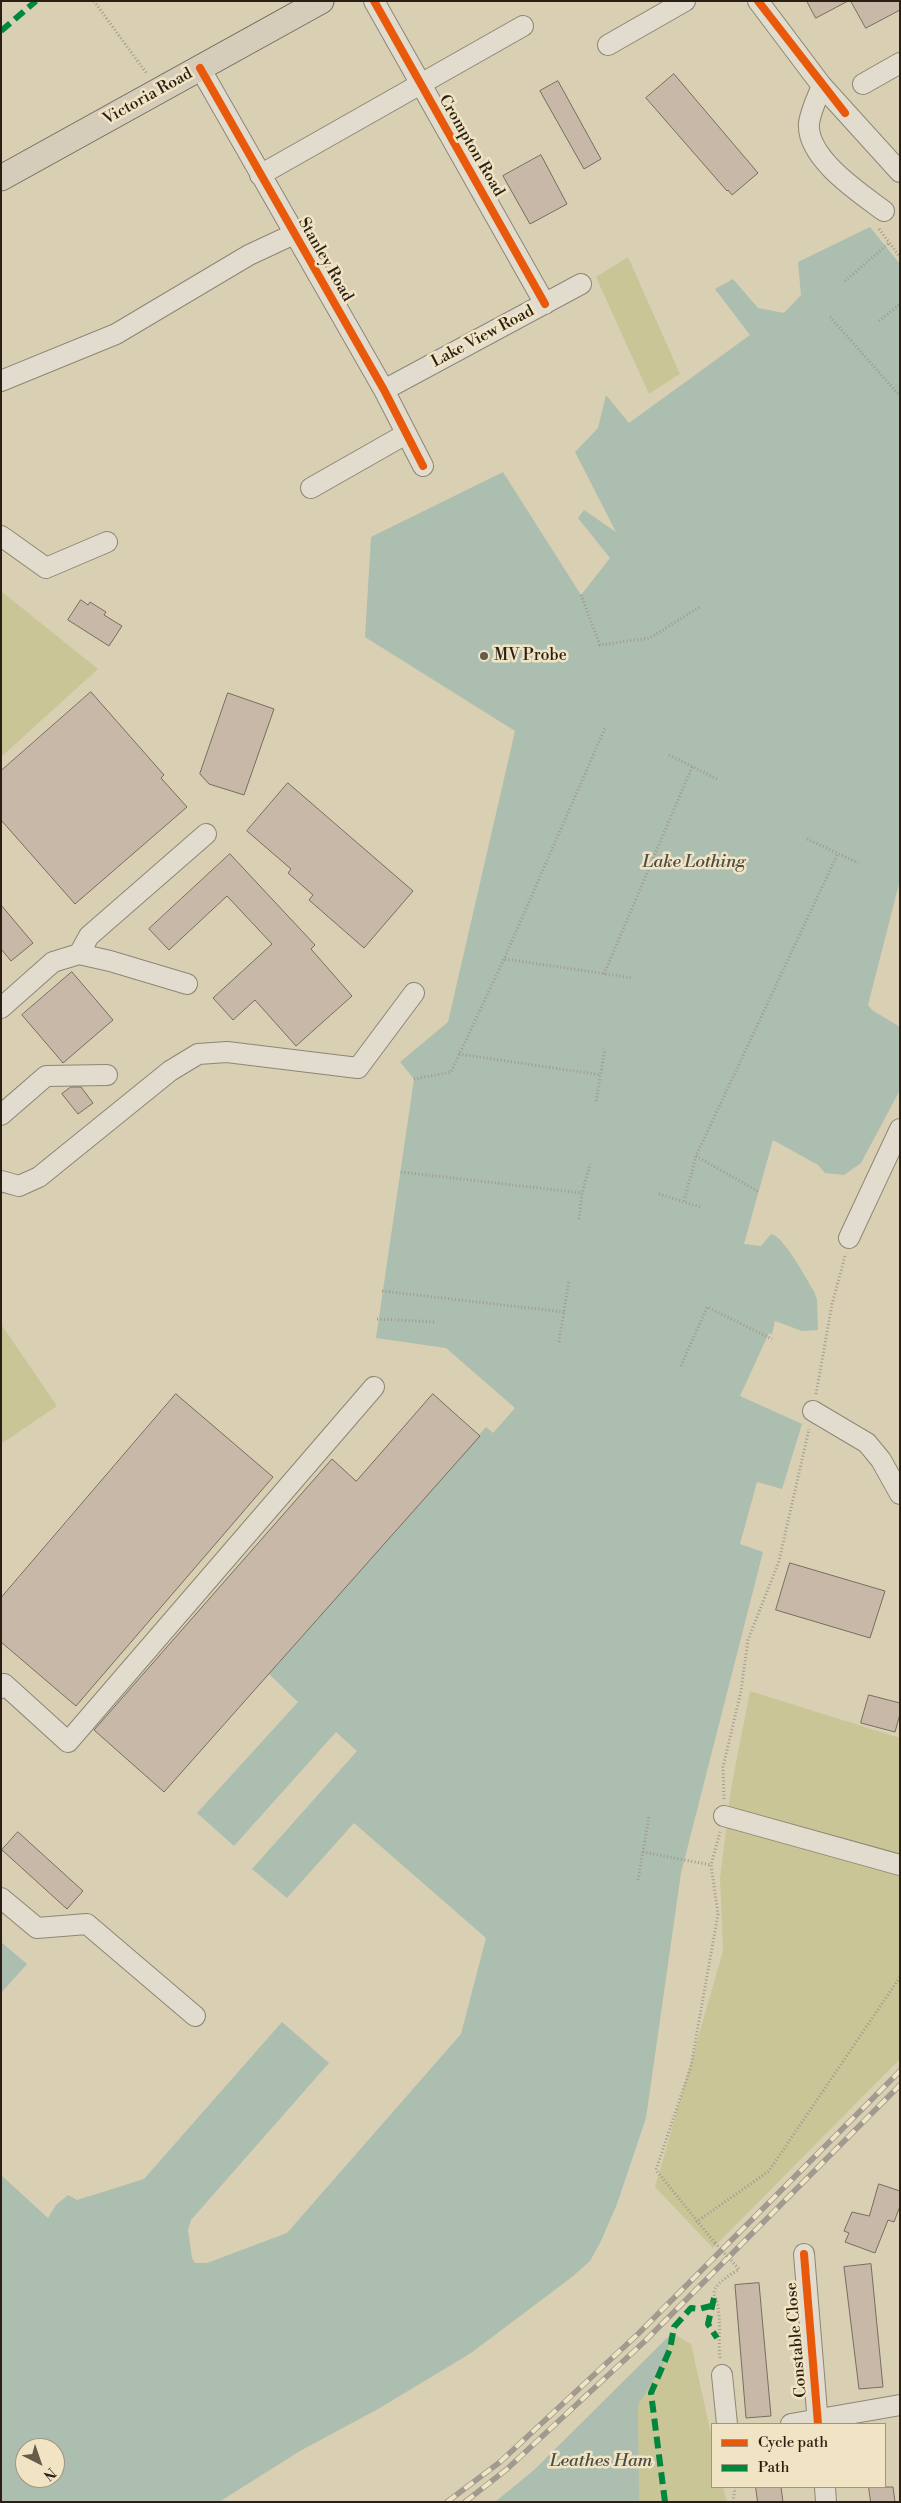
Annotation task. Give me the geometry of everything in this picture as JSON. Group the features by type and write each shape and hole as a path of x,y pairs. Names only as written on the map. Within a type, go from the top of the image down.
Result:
{"main road":[{"name":"Victoria Road","path":"1,178 321,1"}],"street":[{"name":"Crompton Road","path":"374,1 545,304"},
{"path":"608,45 685,1"},
{"path":"758,1 822,86 900,172"},
{"path":"260,175 523,26"},
{"path":"863,84 900,63"},
{"name":"Stanley Road","path":"200,68 384,390 423,466"},
{"path":"822,86 813,106 809,124 814,144 828,165 883,217"},
{"path":"1,381 116,334 249,255 294,234"},
{"name":"Lake View Road","path":"384,390 581,284"},
{"path":"312,488 406,434"},
{"path":"1,536 46,568 107,542"},
{"path":"80,954 89,936 206,834"},
{"path":"1,1008 53,962 80,954 187,984"},
{"path":"1,1181 19,1186 39,1177 170,1071 198,1054 228,1052 358,1068 414,993"},
{"path":"1,1115 46,1076 107,1075"},
{"path":"849,1238 900,1129"},
{"path":"2,1684 68,1742 374,1388"},
{"path":"813,1411 867,1443 882,1460 900,1494"},
{"path":"724,1816 900,1865"},
{"path":"1,1898 37,1928 87,1924 195,2016"},
{"name":"Constable Close","path":"804,2254 818,2422"},
{"path":"722,2375 728,2423"},
{"name":"Constable Close","path":"804,2423 818,2422 900,2405"},
{"path":"825,2488 826,2502"}],"path":[{"path":"94,1 146,73 157,92"},
{"path":"883,217 877,226 900,256"},
{"path":"845,281 889,243"},
{"path":"879,321 900,304"},
{"path":"830,317 900,396"},
{"path":"581,596 600,645 650,638 701,606"},
{"path":"414,1079 451,1072 504,959 605,728"},
{"path":"669,755 717,779"},
{"path":"604,974 692,766"},
{"path":"807,839 858,863"},
{"path":"684,1201 696,1156 838,854"},
{"path":"504,959 633,978"},
{"path":"596,1101 605,1049"},
{"path":"459,1054 601,1075"},
{"path":"696,1156 759,1192"},
{"path":"579,1219 582,1193 590,1164"},
{"path":"401,1172 582,1193"},
{"path":"659,1194 700,1207"},
{"path":"722,2375 717,2338 718,2306 714,2298 714,2291 718,2285 739,2269 696,2222 656,2170 691,2066 711,1959 718,1914 711,1865 724,1816 724,1767 741,1691 748,1640 779,1561 813,1411 832,1304 849,1238"},
{"path":"560,1342 569,1280"},
{"path":"382,1291 564,1312"},
{"path":"681,1366 707,1307 772,1339"},
{"path":"378,1319 436,1322"},
{"path":"638,1880 649,1816"},
{"path":"643,1852 711,1865"},
{"path":"696,2222 769,2171 900,1978"},
{"path":"733,2502 735,2488"}],"shaded area":[{"path":"628,257 680,374 649,394 596,277"},
{"path":"1,591 98,669 1,757"},
{"path":"1,1324 57,1406 1,1444"},
{"path":"750,1691 900,1738 900,2059 713,2248 655,2187 723,1951 720,1879 731,1789"},
{"path":"672,2333 691,2344 711,2434 711,2488 723,2488 727,2502 634,2502 638,2405"}],"water":[{"name":"Lake Lothing","path":"870,227 900,264 900,880 868,1005 872,1010 900,1027 900,1090 861,1163 844,1175 825,1173 818,1165 773,1140 744,1244 761,1246 771,1234 782,1242 814,1291 817,1300 818,1330 802,1331 775,1321 772,1334 769,1333 740,1396 802,1424 782,1489 757,1482 740,1544 763,1552 681,1873 646,2118 617,2204 590,2261 572,2277 471,2353 378,2409 300,2451 219,2502 1,2502 1,2175 48,2218 56,2205 68,2195 77,2200 144,2179 282,2022 329,2063 191,2220 188,2230 192,2258 195,2263 207,2263 287,2233 461,2034 486,1938 354,1823 287,1898 252,1869 357,1751 336,1732 234,1846 197,1813 298,1702 269,1674 486,1427 493,1433 515,1408 446,1348 376,1338 414,1079 400,1062 448,1022 515,731 365,637 371,537 503,472 581,595 610,558 578,518 584,510 616,532 575,452 598,428 606,395 629,423 750,335 715,289 733,279 758,308 784,313 801,295 798,262"},
{"path":"1,1942 27,1964 1,1993"},
{"name":"Leathes Ham","path":"672,2333 663,2365 638,2405 639,2502 495,2502 534,2470"}],"building":[{"path":"807,1 848,1 816,18"},
{"path":"851,1 900,1 900,10 866,28"},
{"path":"674,74 758,173 732,195 646,98"},
{"path":"558,81 601,159 584,169 540,91"},
{"path":"541,155 567,204 530,224 503,176"},
{"path":"81,600 88,605 90,602 106,612 104,615 122,626 109,646 68,620"},
{"path":"91,692 164,775 161,778 187,807 75,904 1,820 1,771"},
{"path":"228,693 274,709 244,795 209,784 200,774"},
{"path":"288,783 413,891 364,948 309,900 313,895 288,873 291,869 247,831"},
{"path":"230,854 315,945 311,949 352,996 296,1046 255,1000 233,1020 213,998 272,944 227,896 169,950 149,929"},
{"path":"1,905 33,943 11,961 1,949"},
{"path":"72,972 113,1020 63,1063 22,1015"},
{"path":"71,1087 81,1087 93,1103 78,1114 62,1094"},
{"path":"176,1394 273,1477 76,1706 1,1642 1,1598"},
{"path":"433,1394 480,1436 164,1792 94,1730 332,1459 356,1481"},
{"path":"790,1563 885,1591 870,1638 776,1610"},
{"path":"869,1695 900,1703 900,1714 895,1732 861,1723"},
{"path":"18,1832 83,1891 67,1909 2,1850"},
{"path":"879,2184 900,2191 900,2206 894,2222 888,2220 875,2253 845,2242 849,2233 844,2231 852,2212 869,2216"},
{"path":"871,2264 883,2387 859,2389 844,2267"},
{"path":"759,2283 771,2416 746,2418 735,2285"},
{"path":"893,2487 895,2502 871,2502 869,2488"},
{"path":"756,2488 781,2488 783,2502 758,2502"}],"railway":[{"path":"447,2502 500,2462 638,2334 900,2071"},
{"path":"465,2502 507,2469 645,2341 900,2085"}],"marked path":[{"path":"1,31 36,1"},
{"path":"714,2298 708,2324 717,2338"},
{"path":"665,2502 651,2393 670,2349 674,2327 691,2308 699,2309 711,2306"}],"cycle path":[{"path":"374,1 545,304"},
{"path":"758,1 845,113"},
{"path":"200,68 384,390 423,466"},
{"path":"804,2254 818,2423"}],"place":[{"name":"MV Probe","path":"484,656"}]}
